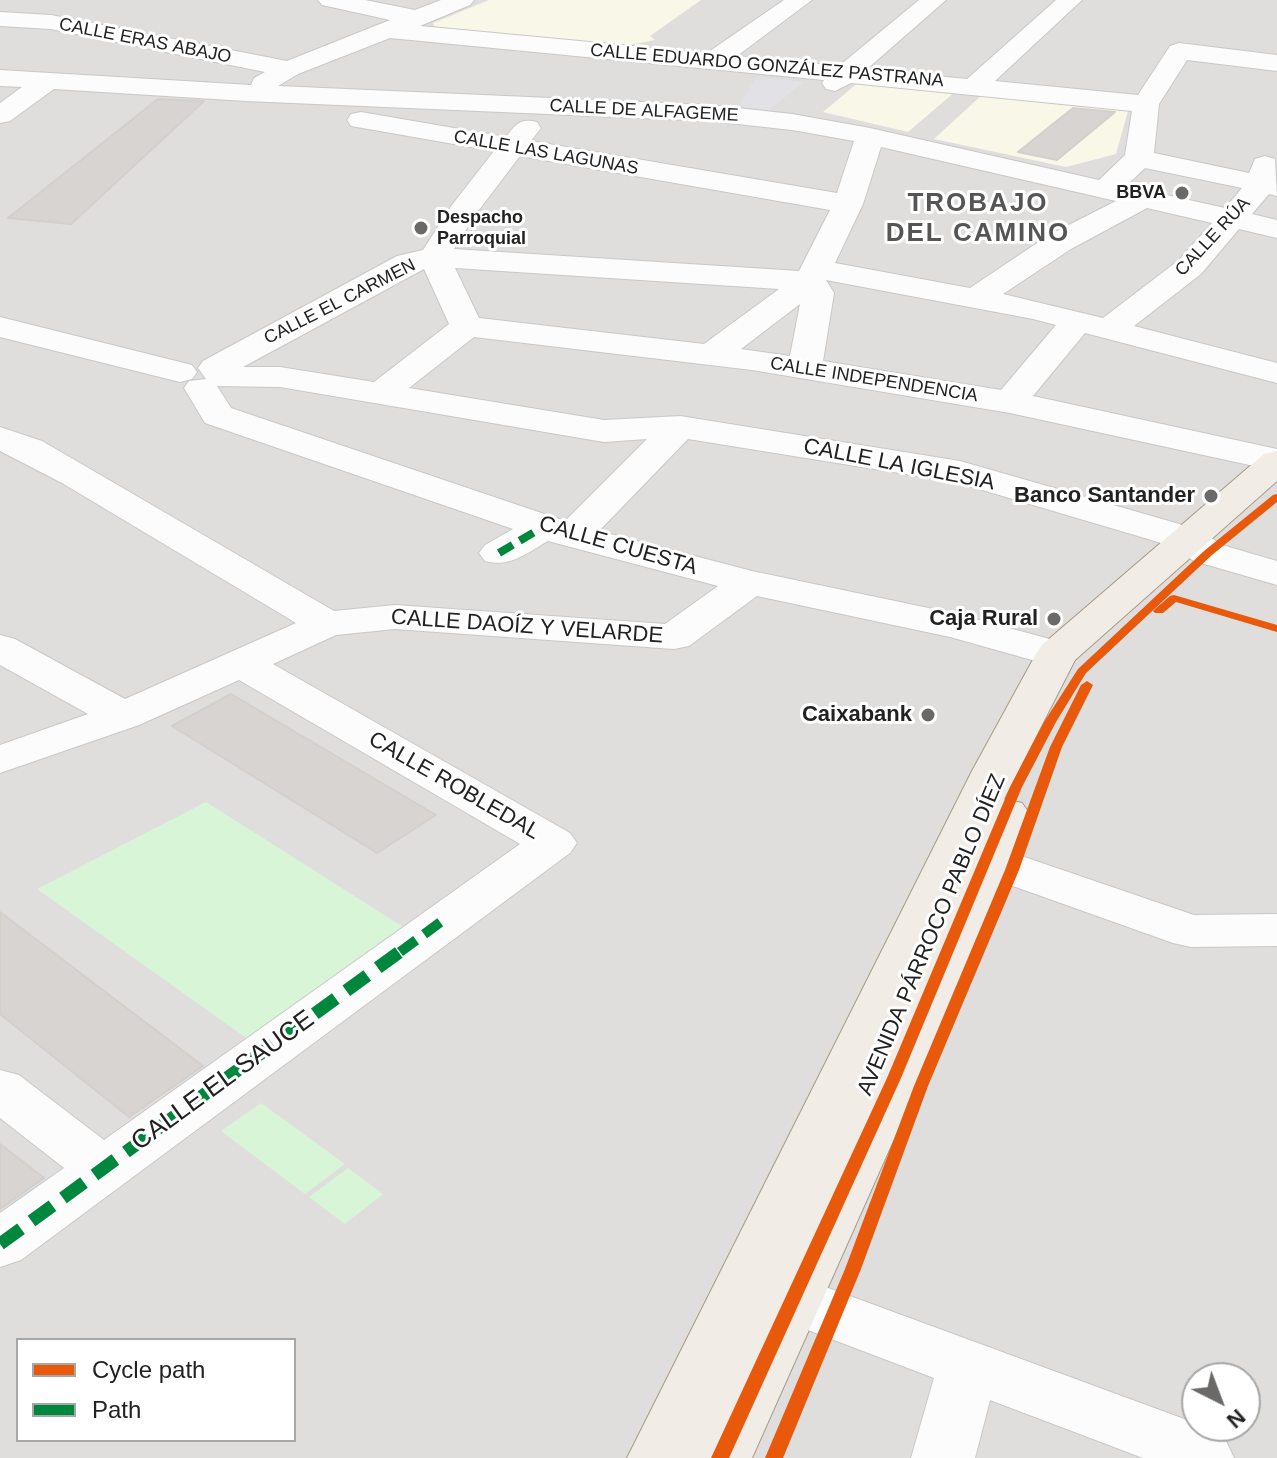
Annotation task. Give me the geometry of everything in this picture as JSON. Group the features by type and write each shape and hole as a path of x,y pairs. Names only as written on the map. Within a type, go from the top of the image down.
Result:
{"main road":[{"name":"AVENIDA PÁRROCO PABLO DÍEZ","path":"971,855 1016,787 1082,671 1277,461"},
{"name":"AVENIDA PÁRROCO PABLO DÍEZ","path":"659,1458 768,1291 894,1078 971,855 1057,654 1198,546 1277,497"},
{"path":"1032,759 1038,721 1064,670 1057,654"},
{"name":"AVENIDA PÁRROCO PABLO DÍEZ","path":"720,1458 768,1291"}],"street":[{"path":"330,0 417,18"},
{"path":"246,93 289,69 462,0"},
{"path":"712,62 800,0"},
{"path":"792,122 934,0"},
{"path":"975,85 1070,0"},
{"path":"51,22 76,7"},
{"name":"CALLE ERAS ABAJO","path":"0,19 51,22 289,69"},
{"name":"CALLE EDUARDO GONZÁLEZ PASTRANA","path":"388,30 1146,104"},
{"path":"1106,189 1139,158 1146,104 1179,51 1277,63"},
{"path":"710,113 748,64"},
{"name":"CALLE DE ALFAGEME","path":"0,78 246,93 710,113 792,122 870,136 1277,229"},
{"path":"0,115 48,81"},
{"name":"CALLE LAS LAGUNAS","path":"246,93 318,113 848,204"},
{"name":"CALLE EL CARMEN","path":"204,376 408,263 434,257 463,211 545,106"},
{"path":"711,355 814,275 848,204 870,136"},
{"path":"1139,158 1270,176"},
{"name":"CALLE RÚA","path":"1010,402 1093,324 1190,267 1270,176"},
{"path":"975,299 1060,242 1144,198"},
{"path":"383,392 467,326 434,257 814,275 975,299 1093,324 1277,373"},
{"path":"805,369 818,293 814,275"},
{"name":"CALLE INDEPENDENCIA","path":"467,326 711,355 1010,402 1277,461"},
{"name":"CALLE LA IGLESIA","path":"0,327 204,376 280,377 604,431 960,472 1277,573"},
{"name":"CALLE CUESTA","path":"204,376 218,415 558,532 750,582 957,626 1057,654"},
{"path":"0,438 29,449 75,475 327,624"},
{"path":"499,553 558,532 669,438"},
{"name":"CALLE DAOÍZ Y VELARDE","path":"0,760 124,716 327,624 395,617 674,637 750,582"},
{"path":"0,648 124,716"},
{"name":"CALLE ROBLEDAL","path":"242,664 553,843 446,918"},
{"path":"971,855 1191,931 1277,930"},
{"name":"CALLE EL SAUCE","path":"0,1244 446,918"},
{"path":"0,1089 103,1169"},
{"path":"768,1291 1173,1442 1202,1458"},
{"path":"943,1458 968,1365"}],"shaded area":[{"path":"0,0 1277,0 1277,1458 0,1458"},
{"path":"489,0 701,0 650,36 655,40 625,46 435,27 433,23"},
{"path":"757,76 804,82 769,110 739,106"},
{"path":"859,82 956,91 908,132 823,112"},
{"path":"984,93 1116,106 1128,111 1116,154 1066,167 934,139"}],"green space":[{"path":"206,802 405,928 249,1040 37,889"},
{"path":"261,1103 345,1164 305,1194 221,1131"},
{"path":"348,1168 383,1194 345,1224 309,1197"}],"building":[{"path":"158,99 204,101 71,224 8,218"},
{"path":"1073,108 1115,112 1057,160 1018,152"},
{"path":"231,694 436,815 377,853 172,726"},
{"path":"0,912 203,1066 129,1117 0,1014"},
{"path":"0,1144 44,1178 0,1209"}],"marked path":[{"path":"499,553 543,527"},
{"path":"0,1244 446,918"}],"cycle path":[{"path":"720,1458 894,1078 1016,787 1050,722 1082,671 1208,553 1277,497"},
{"path":"1159,611 1174,598 1277,629"},
{"path":"774,1458 853,1269 921,1086 1012,870 1056,747 1087,685"}],"place":[{"name":"BBVA","path":"1182,193"},
{"name":"Despacho Parroquial","path":"421,228"},
{"name":"Banco Santander","path":"1211,496"},
{"name":"Caja Rural","path":"1054,619"},
{"name":"Caixabank","path":"928,715"}],"district":[{"name":"TROBAJO DEL CAMINO","path":"978,219"}]}
